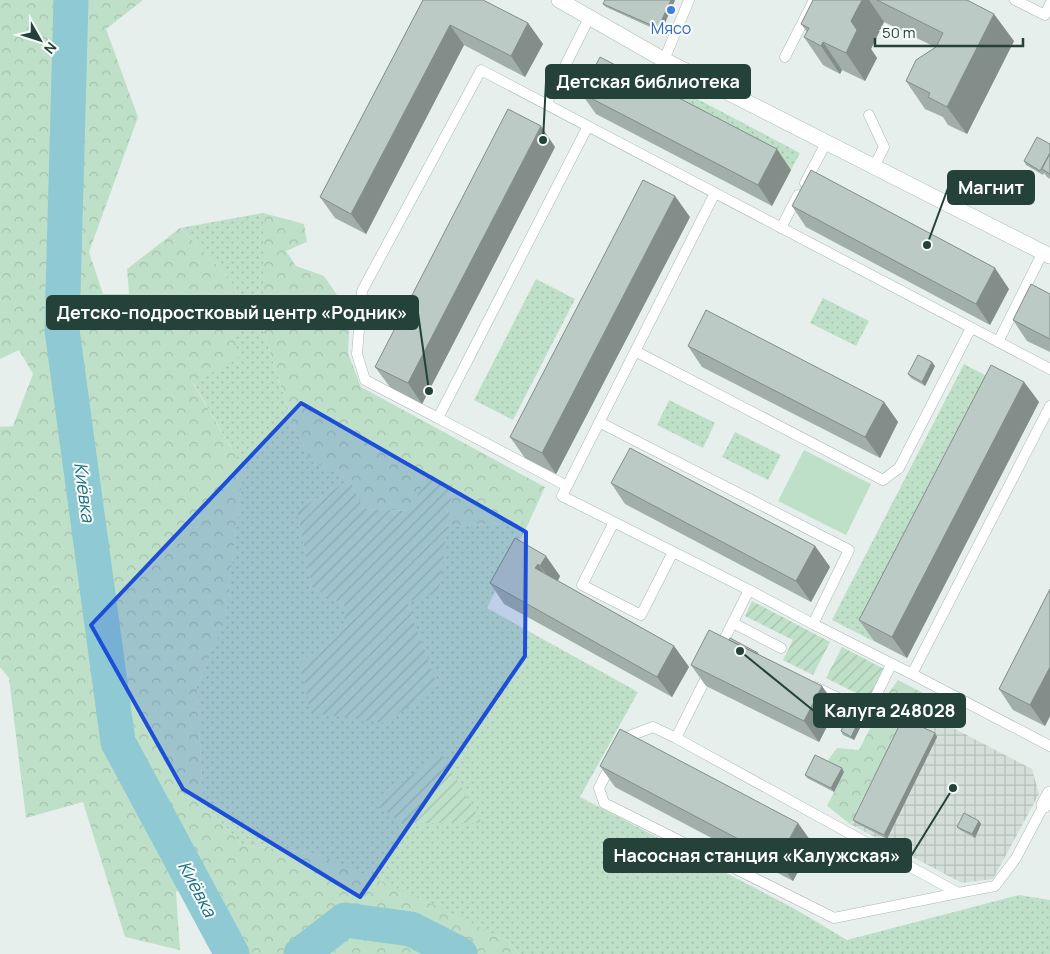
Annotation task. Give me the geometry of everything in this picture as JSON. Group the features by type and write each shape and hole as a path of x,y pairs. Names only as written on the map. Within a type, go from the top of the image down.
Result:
{"street":[{"path":"559,0 583,9 664,60 827,141 1046,254"}],"lane":[{"path":"664,60 689,0"},
{"path":"785,57 814,0"},
{"path":"1015,0 1045,14 1050,4"},
{"path":"546,104 583,9"},
{"path":"567,486 365,380 357,354 362,291 482,70 1050,369"},
{"path":"869,115 884,147 874,166"},
{"path":"438,418 588,126"},
{"path":"781,228 827,141"},
{"path":"715,193 562,496 749,590 1050,746"},
{"path":"998,342 1046,254"},
{"path":"635,351 884,480 899,468 971,328"},
{"path":"912,674 1050,406"},
{"path":"599,422 849,550 812,624"},
{"path":"614,522 582,585 641,615 673,552"},
{"path":"676,738 749,590"},
{"path":"733,623 781,648"},
{"path":"815,687 868,712 891,665"},
{"path":"958,893 653,727 624,738 599,788 604,803 834,918 995,886 1016,858 1047,799"}],"highlighted area":[{"path":"301,403 526,532 525,656 360,897 183,789 91,625"}],"shaded area":[{"path":"888,694 1032,769 1039,794 993,879 962,883 850,824 875,776 852,764"}],"green space":[{"path":"0,0 143,0 106,29 138,117 89,252 103,294 129,294 127,269 180,228 232,281 238,359 193,383 243,469 226,617 197,687 203,803 242,845 317,854 450,912 508,941 519,954 242,954 195,884 176,892 180,950 125,937 83,802 26,818 9,678 0,667 0,427 13,426 33,374 19,350 0,359"},
{"path":"646,72 800,153 791,170 636,90"},
{"path":"263,213 263,330 293,424 311,461 350,480 297,510 312,587 345,606 344,632 301,662 438,687 407,602 439,591 447,526 529,522 487,608 638,692 580,797 795,909 847,940 1019,895 1050,900 1050,954 519,954 508,941 317,854 242,845 203,803 197,687 226,616 243,469 193,382 232,281 180,228"},
{"path":"263,213 304,224 307,242 286,251 296,266 324,276 350,314 348,353 361,387 545,487 529,522 447,526 453,483 410,511 363,509 350,480 311,461 293,424 263,330"},
{"path":"536,279 575,299 513,420 474,400"},
{"path":"823,298 869,321 856,346 810,323"},
{"path":"964,364 1006,386 873,641 832,620"},
{"path":"669,400 715,423 703,448 657,425"},
{"path":"735,432 781,455 768,480 722,457"},
{"path":"804,450 871,484 846,535 778,501"},
{"path":"425,479 453,483 439,592 407,602 438,687 384,723 310,712 301,662 343,632 345,606 312,587 297,510 350,480 363,509 410,511"},
{"path":"752,601 830,642 813,675 783,660 793,640 745,616"},
{"path":"842,647 884,669 868,699 826,678"},
{"path":"898,680 944,704 936,719 903,718 850,824 827,806 844,772 826,763 837,748 859,750 888,694"},
{"path":"442,754 482,823 402,823 373,803"}],"building":[{"path":"423,0 483,0 528,23 511,56 450,25 351,214 320,197"},
{"path":"605,0 671,0 658,28 603,4"},
{"path":"813,0 862,0 851,21 857,30 846,53 823,42 821,46 804,37 809,28 801,24"},
{"path":"877,0 967,0 994,14 947,107 928,97 930,93 906,81 916,60 936,47 943,33"},
{"path":"600,57 777,149 758,185 581,93"},
{"path":"508,109 541,126 408,383 375,367"},
{"path":"1037,137 1050,144 1050,153 1040,171 1024,161"},
{"path":"1050,153 1050,174 1042,169"},
{"path":"811,170 995,268 976,304 792,206"},
{"path":"643,180 675,196 542,453 510,437"},
{"path":"1031,284 1050,294 1050,339 1013,320"},
{"path":"706,310 884,402 865,437 688,346"},
{"path":"918,355 932,362 922,382 908,374"},
{"path":"991,365 1024,382 892,637 859,620"},
{"path":"630,448 815,546 796,581 611,483"},
{"path":"515,538 546,556 540,566 538,564 535,568 674,646 657,677 490,583"},
{"path":"1050,589 1050,667 1030,705 999,689"},
{"path":"709,630 822,686 804,721 691,665"},
{"path":"730,638 758,653 729,640"},
{"path":"850,711 861,716 851,737 841,731"},
{"path":"903,718 935,733 884,835 853,820"},
{"path":"620,729 798,823 778,860 600,766"},
{"path":"815,755 842,768 831,788 805,775"},
{"path":"964,813 979,821 972,834 957,827"}],"waterway":[{"name":"Киёвка","path":"71,0 62,330 118,742 232,954"},
{"name":"Киёвка","path":"301,954 345,920 411,929 460,954"}],"place":[{"name":"Мясо","path":"671,10"},
{"name":"Детская библиотека","path":"543,140"},
{"name":"Магнит","path":"927,245"},
{"name":"Детско-подростковый центр «Родник»","path":"429,391"},
{"name":"Калуга 248028","path":"740,651"},
{"name":"Насосная станция «Калужская»","path":"953,788"}]}
